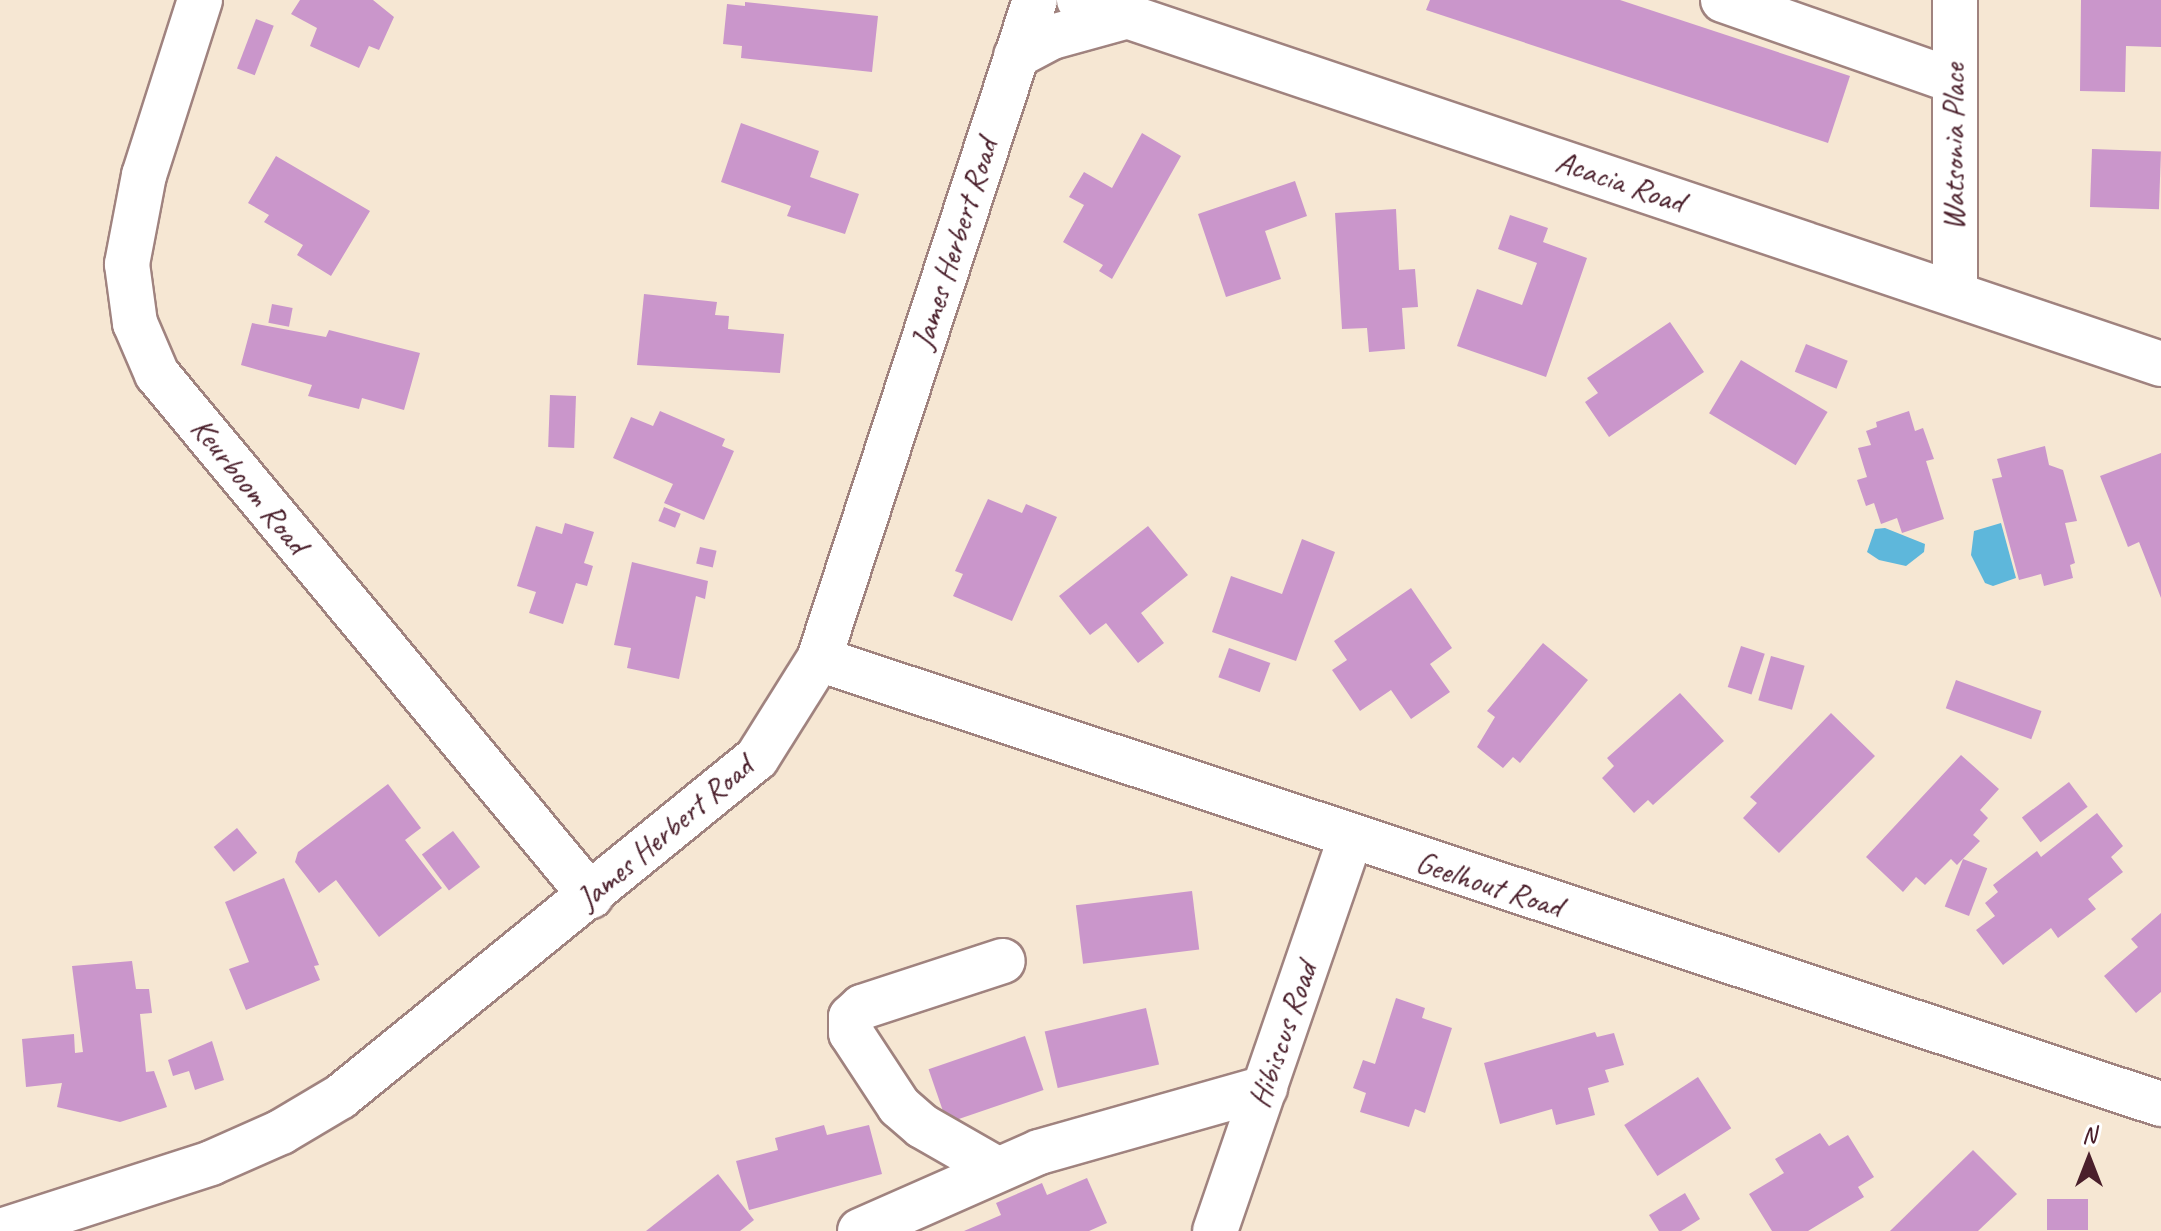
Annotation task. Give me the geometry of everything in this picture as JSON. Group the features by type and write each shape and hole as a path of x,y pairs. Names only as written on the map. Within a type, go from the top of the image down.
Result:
{"street":[{"name":"Keurboom Road","path":"200,0 144,175 127,264 135,323 157,374 591,896"},
{"name":"James Herbert Road","path":"1,1231 211,1163 281,1132 395,1057 757,758 819,659 1035,0"},
{"name":"Acacia Road","path":"1079,0 2161,364"},
{"path":"1723,0 1954,81"},
{"name":"Watsonia Place","path":"1955,0 1955,294"},
{"path":"1016,56 1052,37 1128,16"},
{"name":"Geelhout Road","path":"819,659 1350,839 2161,1104"},
{"name":"Hibiscus Road","path":"1210,1223 1265,1088 1350,839"},
{"path":"997,1169 922,1126 899,1106 851,1033 851,1017 862,1007 1003,961"},
{"path":"860,1231 997,1169 1265,1088"}],"water":[{"path":"2001,523 2016,578 1993,586 1985,583 1971,555 1974,531"},
{"path":"1885,528 1925,544 1924,552 1906,566 1879,560 1867,552 1875,529"}],"building":[{"path":"300,0 373,0 394,17 379,50 369,46 359,68 310,46 317,28 291,14"},
{"path":"1430,0 1620,0 1850,76 1828,143 1426,10"},
{"path":"2081,0 2161,0 2161,47 2126,46 2125,92 2080,91"},
{"path":"745,2 878,16 872,72 741,58 742,46 723,44 727,4 745,6"},
{"path":"256,19 274,26 255,75 237,68"},
{"path":"741,123 819,151 810,177 859,194 845,234 787,216 791,206 721,182"},
{"path":"1142,133 1181,156 1112,279 1099,271 1103,265 1063,242 1084,205 1069,197 1084,172 1112,188"},
{"path":"2092,149 2161,151 2159,209 2090,207"},
{"path":"276,156 370,211 331,276 297,255 303,245 264,222 269,215 248,203"},
{"path":"1295,181 1307,216 1265,231 1281,279 1226,297 1198,214"},
{"path":"1396,209 1399,270 1415,269 1418,307 1402,308 1405,349 1369,352 1367,328 1342,329 1335,213"},
{"path":"1510,215 1548,228 1543,242 1587,258 1546,377 1457,346 1477,289 1522,305 1537,263 1498,249"},
{"path":"644,294 717,302 715,315 729,316 728,329 784,334 780,373 637,365"},
{"path":"272,304 293,308 289,327 268,323"},
{"path":"1670,322 1704,372 1609,437 1585,402 1598,393 1587,378"},
{"path":"252,323 326,337 329,330 420,353 404,410 362,398 359,409 308,396 312,385 241,365"},
{"path":"1806,344 1848,361 1836,389 1795,372"},
{"path":"1741,360 1828,412 1796,465 1709,413"},
{"path":"550,395 576,396 574,448 548,447"},
{"path":"660,411 725,439 722,446 734,451 704,520 664,503 673,484 613,458 631,417 653,426"},
{"path":"1909,411 1915,431 1923,428 1934,459 1926,461 1944,519 1902,533 1897,518 1881,524 1874,503 1866,506 1857,480 1867,477 1858,448 1871,445 1866,431 1877,427 1876,422"},
{"path":"2045,446 2049,465 2063,470 2077,521 2065,523 2075,563 2070,565 2073,578 2044,586 2041,574 2019,580 1992,479 2002,477 1997,459"},
{"path":"2161,453 2161,598 2139,542 2128,547 2100,476"},
{"path":"988,499 1022,513 1026,504 1057,517 1012,621 953,596 963,574 955,571"},
{"path":"664,507 681,514 675,528 658,521"},
{"path":"565,523 594,532 584,563 593,566 587,586 576,583 563,624 529,613 536,592 517,586 536,526 562,534"},
{"path":"1148,526 1188,575 1141,613 1164,643 1138,663 1106,623 1090,635 1059,596"},
{"path":"1302,539 1335,552 1296,661 1212,632 1231,576 1282,594"},
{"path":"700,547 717,551 713,567 696,564"},
{"path":"632,562 708,581 705,599 696,596 679,679 627,668 631,648 614,645"},
{"path":"1411,588 1452,648 1430,664 1450,692 1411,719 1391,690 1360,711 1332,670 1347,660 1334,641"},
{"path":"1543,643 1588,680 1520,763 1513,757 1503,768 1477,747 1495,717 1487,711"},
{"path":"1741,646 1765,654 1751,695 1728,687"},
{"path":"1229,648 1270,663 1260,692 1218,677"},
{"path":"1771,656 1805,666 1792,710 1758,700"},
{"path":"1956,680 2042,711 2031,739 1946,708"},
{"path":"1680,693 1724,741 1653,805 1648,800 1634,813 1602,778 1614,766 1607,758"},
{"path":"1831,713 1875,756 1779,853 1743,818 1757,803 1750,797"},
{"path":"1961,755 1999,789 1980,810 1988,818 1973,835 1980,841 1957,865 1951,859 1925,885 1916,877 1903,892 1866,857"},
{"path":"2069,782 2088,807 2041,842 2022,818"},
{"path":"388,784 421,828 405,840 442,888 379,937 336,880 319,893 295,862 298,852"},
{"path":"2097,813 2123,846 2111,857 2123,872 2088,899 2096,909 2058,938 2051,928 2003,965 1976,930 1995,916 1985,903 1998,892 1993,885 2037,851 2041,857"},
{"path":"237,828 257,853 234,872 214,847"},
{"path":"453,831 480,867 449,890 422,854"},
{"path":"1963,859 1987,868 1969,916 1945,907"},
{"path":"284,878 319,965 314,966 320,980 246,1010 229,969 249,962 225,902"},
{"path":"1192,891 1199,950 1083,964 1076,905"},
{"path":"2161,913 2161,992 2136,1013 2104,976 2138,947 2131,939"},
{"path":"132,961 136,989 149,989 152,1013 140,1014 146,1072 154,1071 167,1107 120,1122 57,1107 62,1083 26,1087 22,1039 74,1034 75,1053 83,1052 72,966"},
{"path":"1396,998 1425,1008 1422,1018 1452,1028 1425,1113 1415,1109 1409,1127 1360,1112 1366,1093 1353,1088 1363,1060 1375,1064"},
{"path":"1146,1008 1159,1065 1058,1088 1045,1031"},
{"path":"1595,1032 1597,1037 1614,1033 1624,1065 1605,1070 1609,1082 1588,1088 1595,1115 1556,1125 1552,1109 1500,1124 1484,1063"},
{"path":"1025,1036 1044,1090 947,1123 929,1069"},
{"path":"212,1041 224,1080 195,1090 189,1071 173,1076 168,1060"},
{"path":"1698,1077 1731,1128 1657,1176 1624,1125"},
{"path":"824,1125 827,1135 869,1125 882,1174 749,1210 736,1161 778,1150 775,1138"},
{"path":"1820,1133 1829,1146 1848,1135 1874,1177 1858,1187 1864,1197 1808,1231 1772,1231 1749,1194 1784,1173 1775,1159"},
{"path":"1973,1150 2017,1194 1978,1231 1890,1231"},
{"path":"718,1174 754,1220 740,1231 646,1231"},
{"path":"1087,1178 1107,1223 1089,1231 964,1231 1001,1215 996,1203 1042,1183 1047,1195"},
{"path":"1685,1193 1700,1219 1681,1231 1659,1231 1649,1215"},
{"path":"2047,1199 2088,1199 2088,1230 2047,1230"}]}
